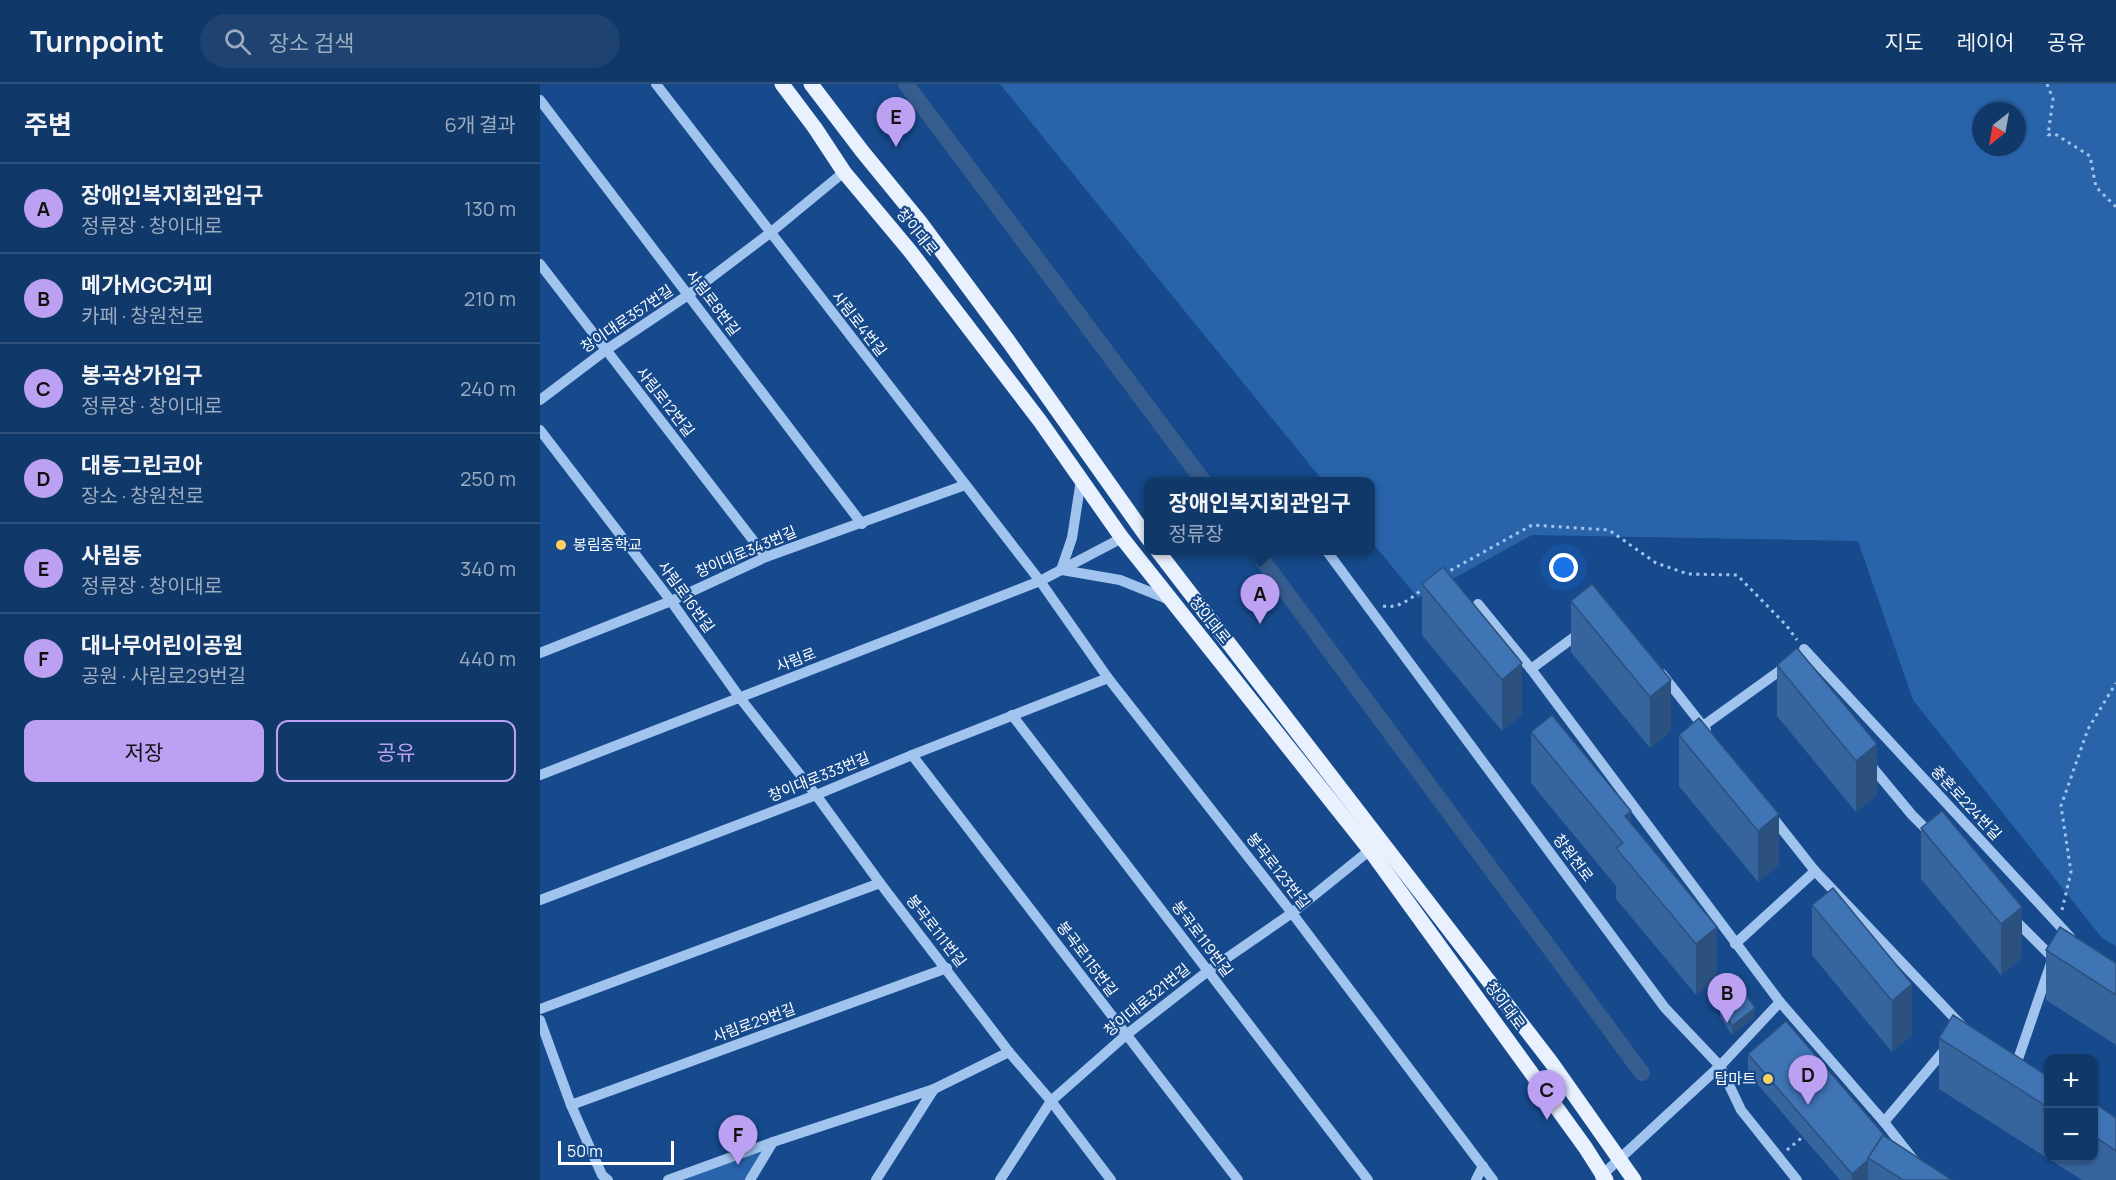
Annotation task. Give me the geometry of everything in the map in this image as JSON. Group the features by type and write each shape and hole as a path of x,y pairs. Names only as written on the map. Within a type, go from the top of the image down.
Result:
{"main road":[{"name":"창이대로","path":"782,84 844,172 910,251 1040,421 1122,538 1370,850 1585,1147 1602,1178"},
{"name":"창이대로","path":"811,84 927,231 1009,342 1144,533"},
{"path":"1122,538 1139,526"},
{"name":"창이대로","path":"1161,555 1551,1062 1634,1180"}],"street":[{"name":"사림로4번길","path":"656,84 1040,581"},
{"name":"사림로8번길","path":"540,100 862,524"},
{"name":"창이대로357번길","path":"540,400 606,350 688,295 770,233 844,172"},
{"name":"사림로12번길","path":"540,264 766,557"},
{"name":"사림로16번길","path":"540,430 671,601 740,698"},
{"path":"1082,480 1072,538 1061,570 1120,580 1172,601"},
{"name":"창이대로343번길","path":"540,653 671,601 766,557 965,485"},
{"name":"사림로","path":"540,776 1040,581 1122,538"},
{"name":"창원천로","path":"1330,555 1665,1008 1720,1066 1741,1110 1797,1180"},
{"name":"봉곡로123번길","path":"1040,581 1108,678 1292,913 1492,1180"},
{"path":"1478,604 1531,669 1780,1002 1884,1122 1910,1156 1919,1162"},
{"path":"1531,669 1594,622"},
{"name":"충혼로224번길","path":"1804,649 2059,925 2082,946"},
{"path":"1654,663 1706,731 1785,667 1796,674"},
{"name":"창이대로333번길","path":"540,900 816,795 1108,678"},
{"name":"봉곡로111번길","path":"740,698 816,795 1009,1052 1051,1101 1111,1180"},
{"name":"봉곡로119번길","path":"1012,716 1368,1180"},
{"path":"1861,753 1912,815 1937,841"},
{"name":"봉곡로115번길","path":"912,755 1238,1180"},
{"path":"1766,808 1815,871 1968,1030 1884,1122"},
{"name":"창이대로321번길","path":"1000,1180 1051,1101 1126,1035 1208,970 1292,913 1370,850"},
{"path":"1735,944 1815,871"},
{"path":"540,1009 880,883"},
{"path":"2003,908 2057,961 2016,1062"},
{"name":"사림로29번길","path":"571,1105 947,969"},
{"path":"1602,1178 1618,1159 1710,1076 1780,1002"},
{"path":"540,1020 571,1105 603,1178"},
{"path":"668,1180 773,1142 934,1089 1009,1052"},
{"path":"876,1180 934,1089"},
{"path":"750,1180 773,1142"},
{"path":"1476,1180 1483,1166"}],"path":[{"path":"2047,84 2053,99 2048,135 2055,134 2090,156 2096,188 2116,207"},
{"path":"1435,579 1532,525 1609,530 1656,563 1688,574 1737,575 1786,625 1804,649"},
{"path":"1366,604 1392,608 1408,601 1426,586"},
{"path":"2059,925 2071,872 2061,806 2088,729 2116,684"},
{"path":"1778,1157 1810,1131"}],"shaded area":[{"path":"1000,84 2116,84 2116,946 2102,938 1913,700 1858,541 1532,535 1418,598 1375,546 1375,477 1320,477"},
{"path":"762,1150 745,1180 684,1180"}],"building":[{"path":"1443,567 1522,663 1502,680 1422,584"},
{"path":"1592,584 1671,680 1650,697 1571,601"},
{"path":"1797,648 1877,744 1856,761 1777,665"},
{"path":"1552,715 1631,811 1625,816 1717,927 1696,944 1616,848 1623,843 1531,732"},
{"path":"1699,718 1779,814 1758,831 1679,735"},
{"path":"1942,811 2022,907 2001,924 1921,828"},
{"path":"1833,888 1912,984 1892,1001 1812,905"},
{"path":"2060,927 2116,963 2116,995 2046,950"},
{"path":"1744,991 1755,1008 1732,1026 1720,1008"},
{"path":"1953,1015 2044,1074 2044,1105 1939,1038"},
{"path":"1786,1021 1885,1136 1883,1135 1868,1160 1852,1174 1748,1054"},
{"path":"2098,1106 2116,1118 2116,1151 2098,1139"},
{"path":"1883,1135 1952,1180 1903,1180 1868,1158"}],"waterway":[{"path":"906,84 1200,477"},
{"path":"1259,555 1642,1073"}],"place":[{"name":"사림동","path":"896,147"},
{"name":"봉림중학교","path":"561,545"},
{"name":"장애인복지회관입구","path":"1260,624"},
{"name":"메가MGC커피","path":"1727,1023"},
{"name":"탑마트","path":"1768,1079"},
{"name":"대동그린코아","path":"1808,1105"},
{"name":"봉곡상가입구","path":"1547,1120"},
{"name":"대나무어린이공원","path":"738,1165"}]}
